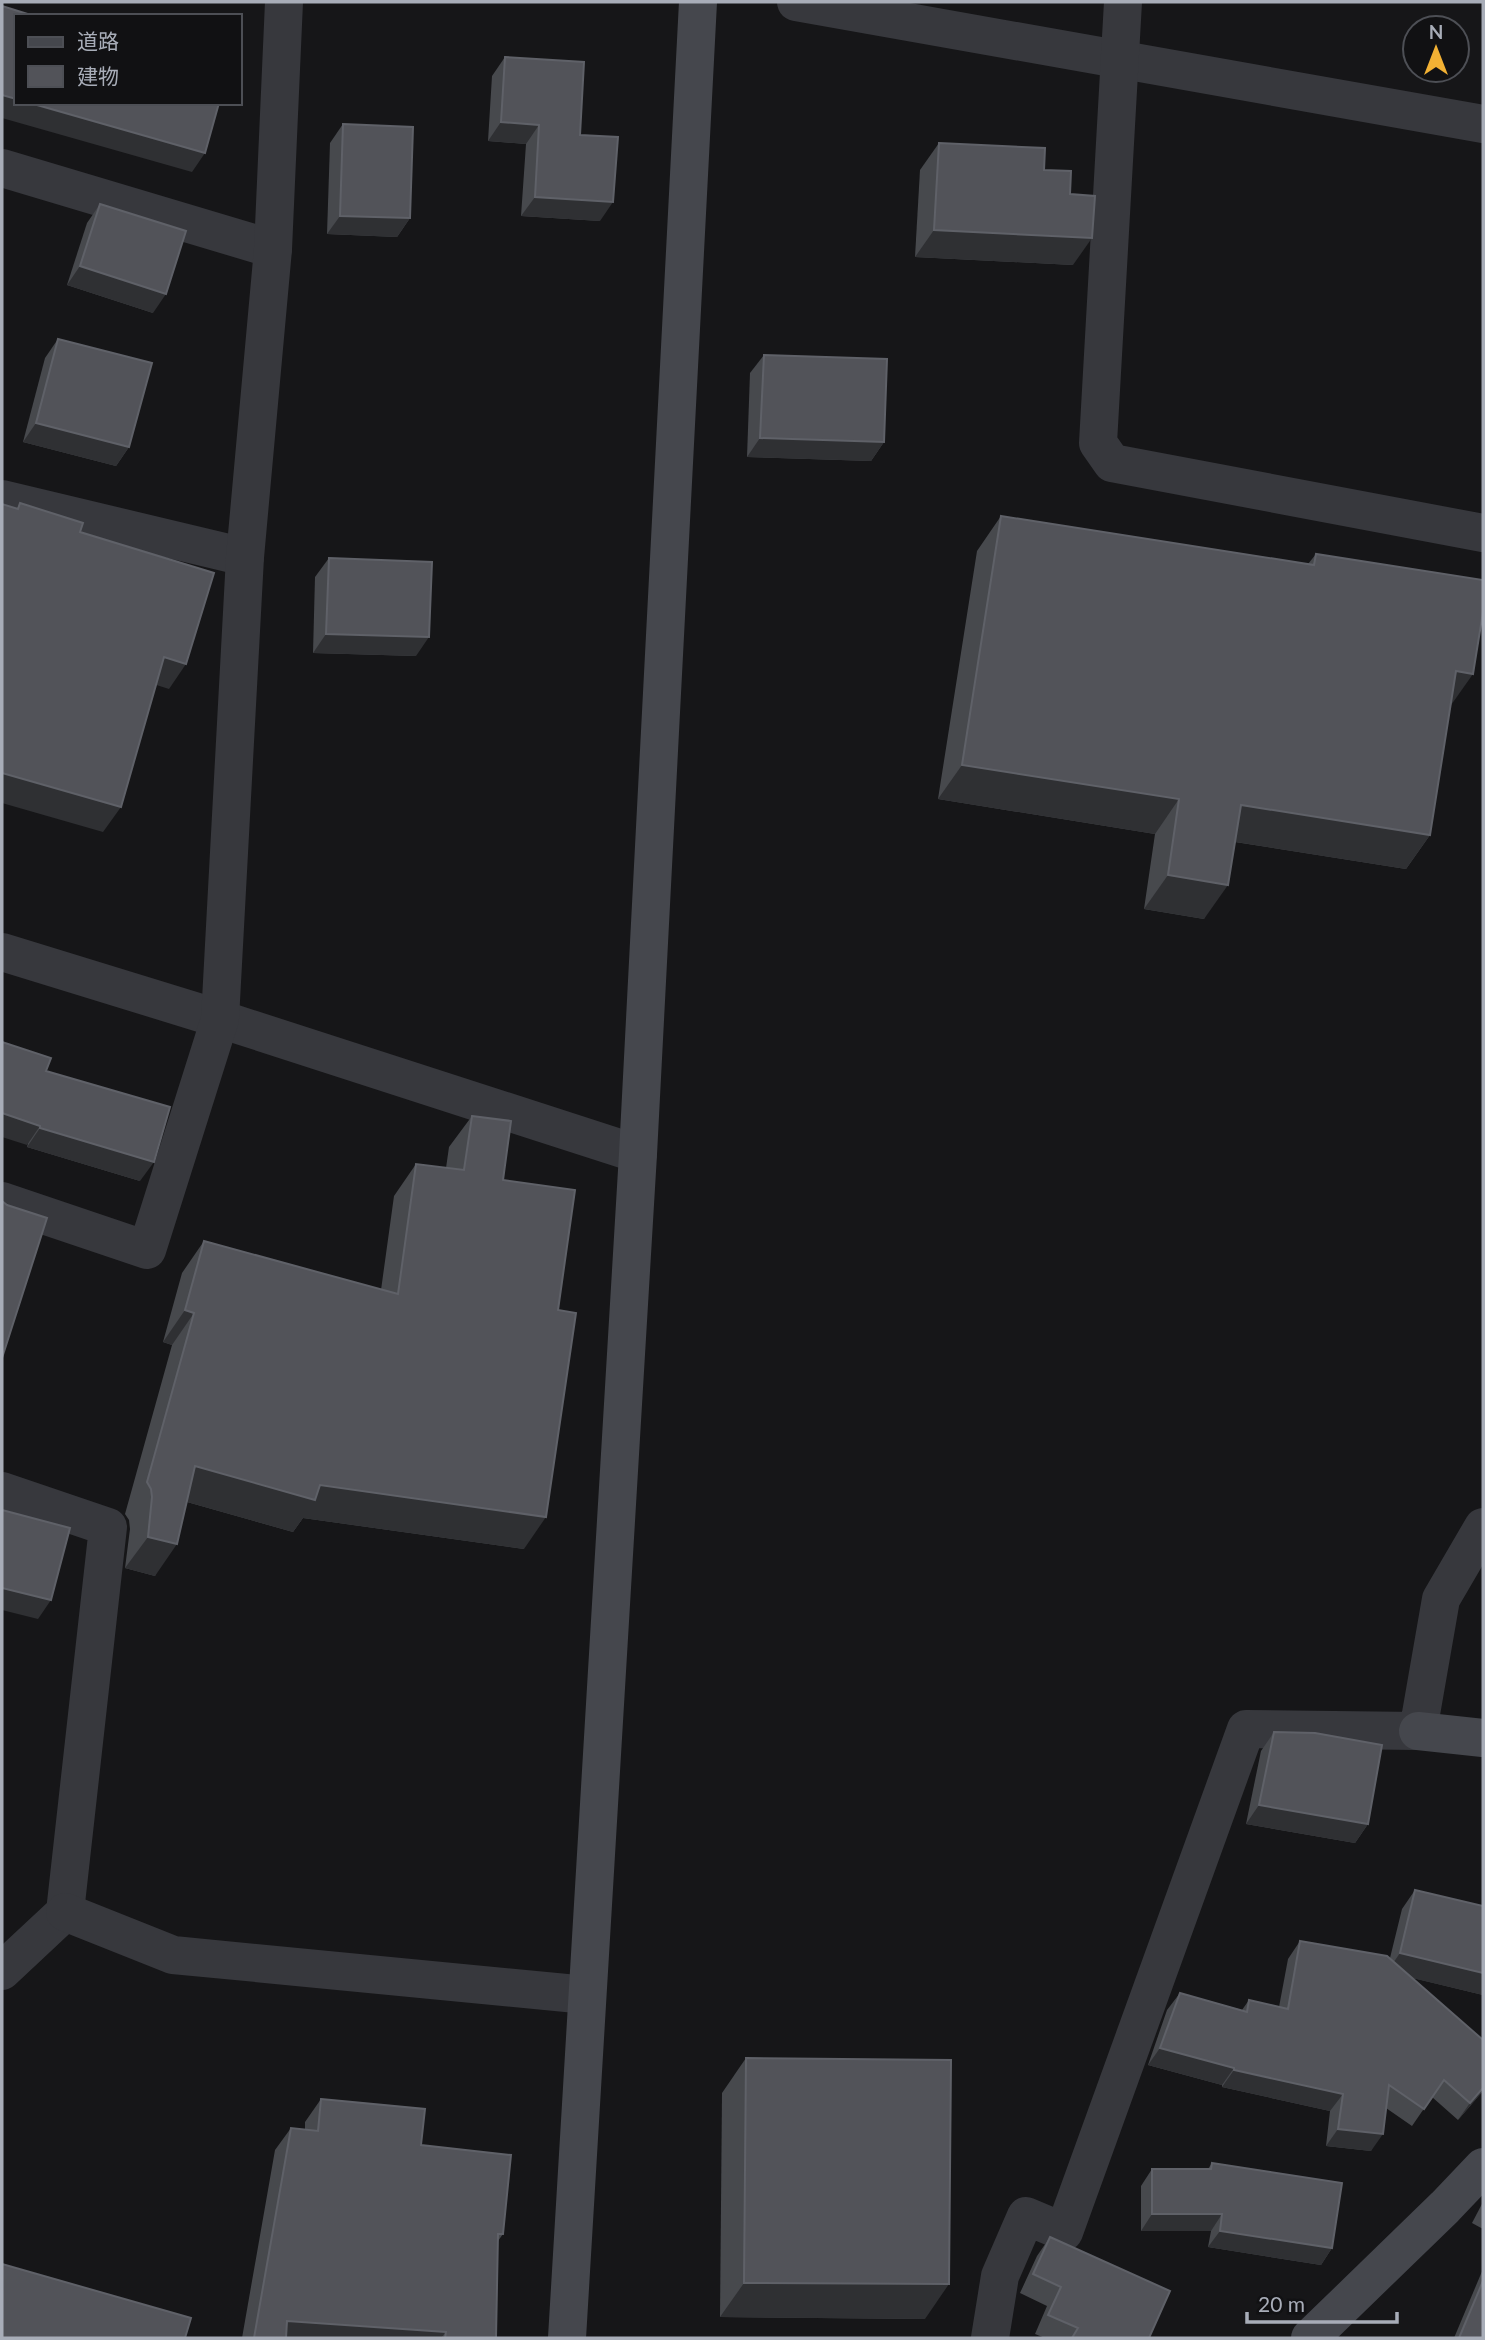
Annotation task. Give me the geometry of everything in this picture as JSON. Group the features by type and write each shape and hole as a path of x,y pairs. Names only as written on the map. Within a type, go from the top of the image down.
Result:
{"street":[{"path":"2,1201 147,1250 220,1019 245,556 273,249 284,2"},
{"path":"567,2338 638,1154 698,2"},
{"path":"796,2 1483,124"},
{"path":"1123,2 1098,443 1112,463 1483,533"},
{"path":"2,168 273,249"},
{"path":"2,499 245,556"},
{"path":"2,952 220,1019 638,1154"},
{"path":"2,1491 108,1527 65,1912 2,1970"},
{"path":"1418,1731 1441,1599 1483,1527"},
{"path":"990,2338 1000,2276 1026,2216 1064,2232 1246,1729 1418,1731 1483,1738"},
{"path":"65,1912 173,1955 587,1995"},
{"path":"1310,2338 1445,2207 1483,2166"}],"building":[{"path":"2,6 28,14 14,14 14,98 2,95"},
{"path":"505,57 584,62 580,135 618,137 613,202 535,197 539,125 501,122"},
{"path":"37,105 218,105 205,153"},
{"path":"343,124 413,127 410,218 340,216"},
{"path":"939,143 1045,148 1044,170 1071,171 1070,194 1095,196 1092,238 934,230"},
{"path":"100,204 186,231 166,294 80,266"},
{"path":"58,339 152,363 129,447 36,423"},
{"path":"764,355 887,359 884,442 760,438"},
{"path":"20,503 83,523 80,532 214,573 186,664 164,657 121,807 2,773 2,504 18,509"},
{"path":"1001,516 1314,565 1316,554 1483,580 1483,612 1473,674 1456,671 1430,835 1241,805 1228,885 1168,875 1179,799 962,765"},
{"path":"329,558 432,562 429,637 326,634"},
{"path":"2,1042 51,1058 46,1071 170,1107 154,1162 40,1128 2,1113"},
{"path":"472,1116 511,1121 503,1180 575,1190 558,1310 576,1313 546,1517 320,1485 315,1500 195,1466 177,1544 148,1537 152,1497 147,1482 194,1313 185,1310 204,1241 398,1294 416,1164 464,1170"},
{"path":"2,1201 47,1218 2,1358"},
{"path":"2,1510 70,1528 51,1600 2,1588"},
{"path":"1274,1732 1315,1733 1382,1745 1368,1824 1259,1805"},
{"path":"1415,1890 1483,1906 1483,1973 1400,1953"},
{"path":"1300,1941 1387,1956 1483,2040 1483,2088 1470,2103 1444,2080 1424,2109 1389,2085 1383,2134 1338,2129 1343,2094 1234,2070 1160,2048 1180,1993 1247,2012 1249,2000 1288,2009"},
{"path":"746,2058 951,2060 949,2284 744,2283"},
{"path":"321,2099 425,2109 421,2145 511,2155 503,2234 498,2234 496,2338 445,2338 446,2332 287,2321 286,2338 254,2338 291,2128 318,2131"},
{"path":"1212,2163 1342,2183 1332,2248 1220,2231 1222,2214 1152,2214 1152,2169 1211,2169"},
{"path":"1050,2237 1170,2291 1149,2338 1072,2338 1078,2328 1048,2315 1061,2287 1033,2274"},
{"path":"2,2264 191,2318 185,2338 2,2338"},
{"path":"1483,2281 1483,2338 1459,2338"}]}
